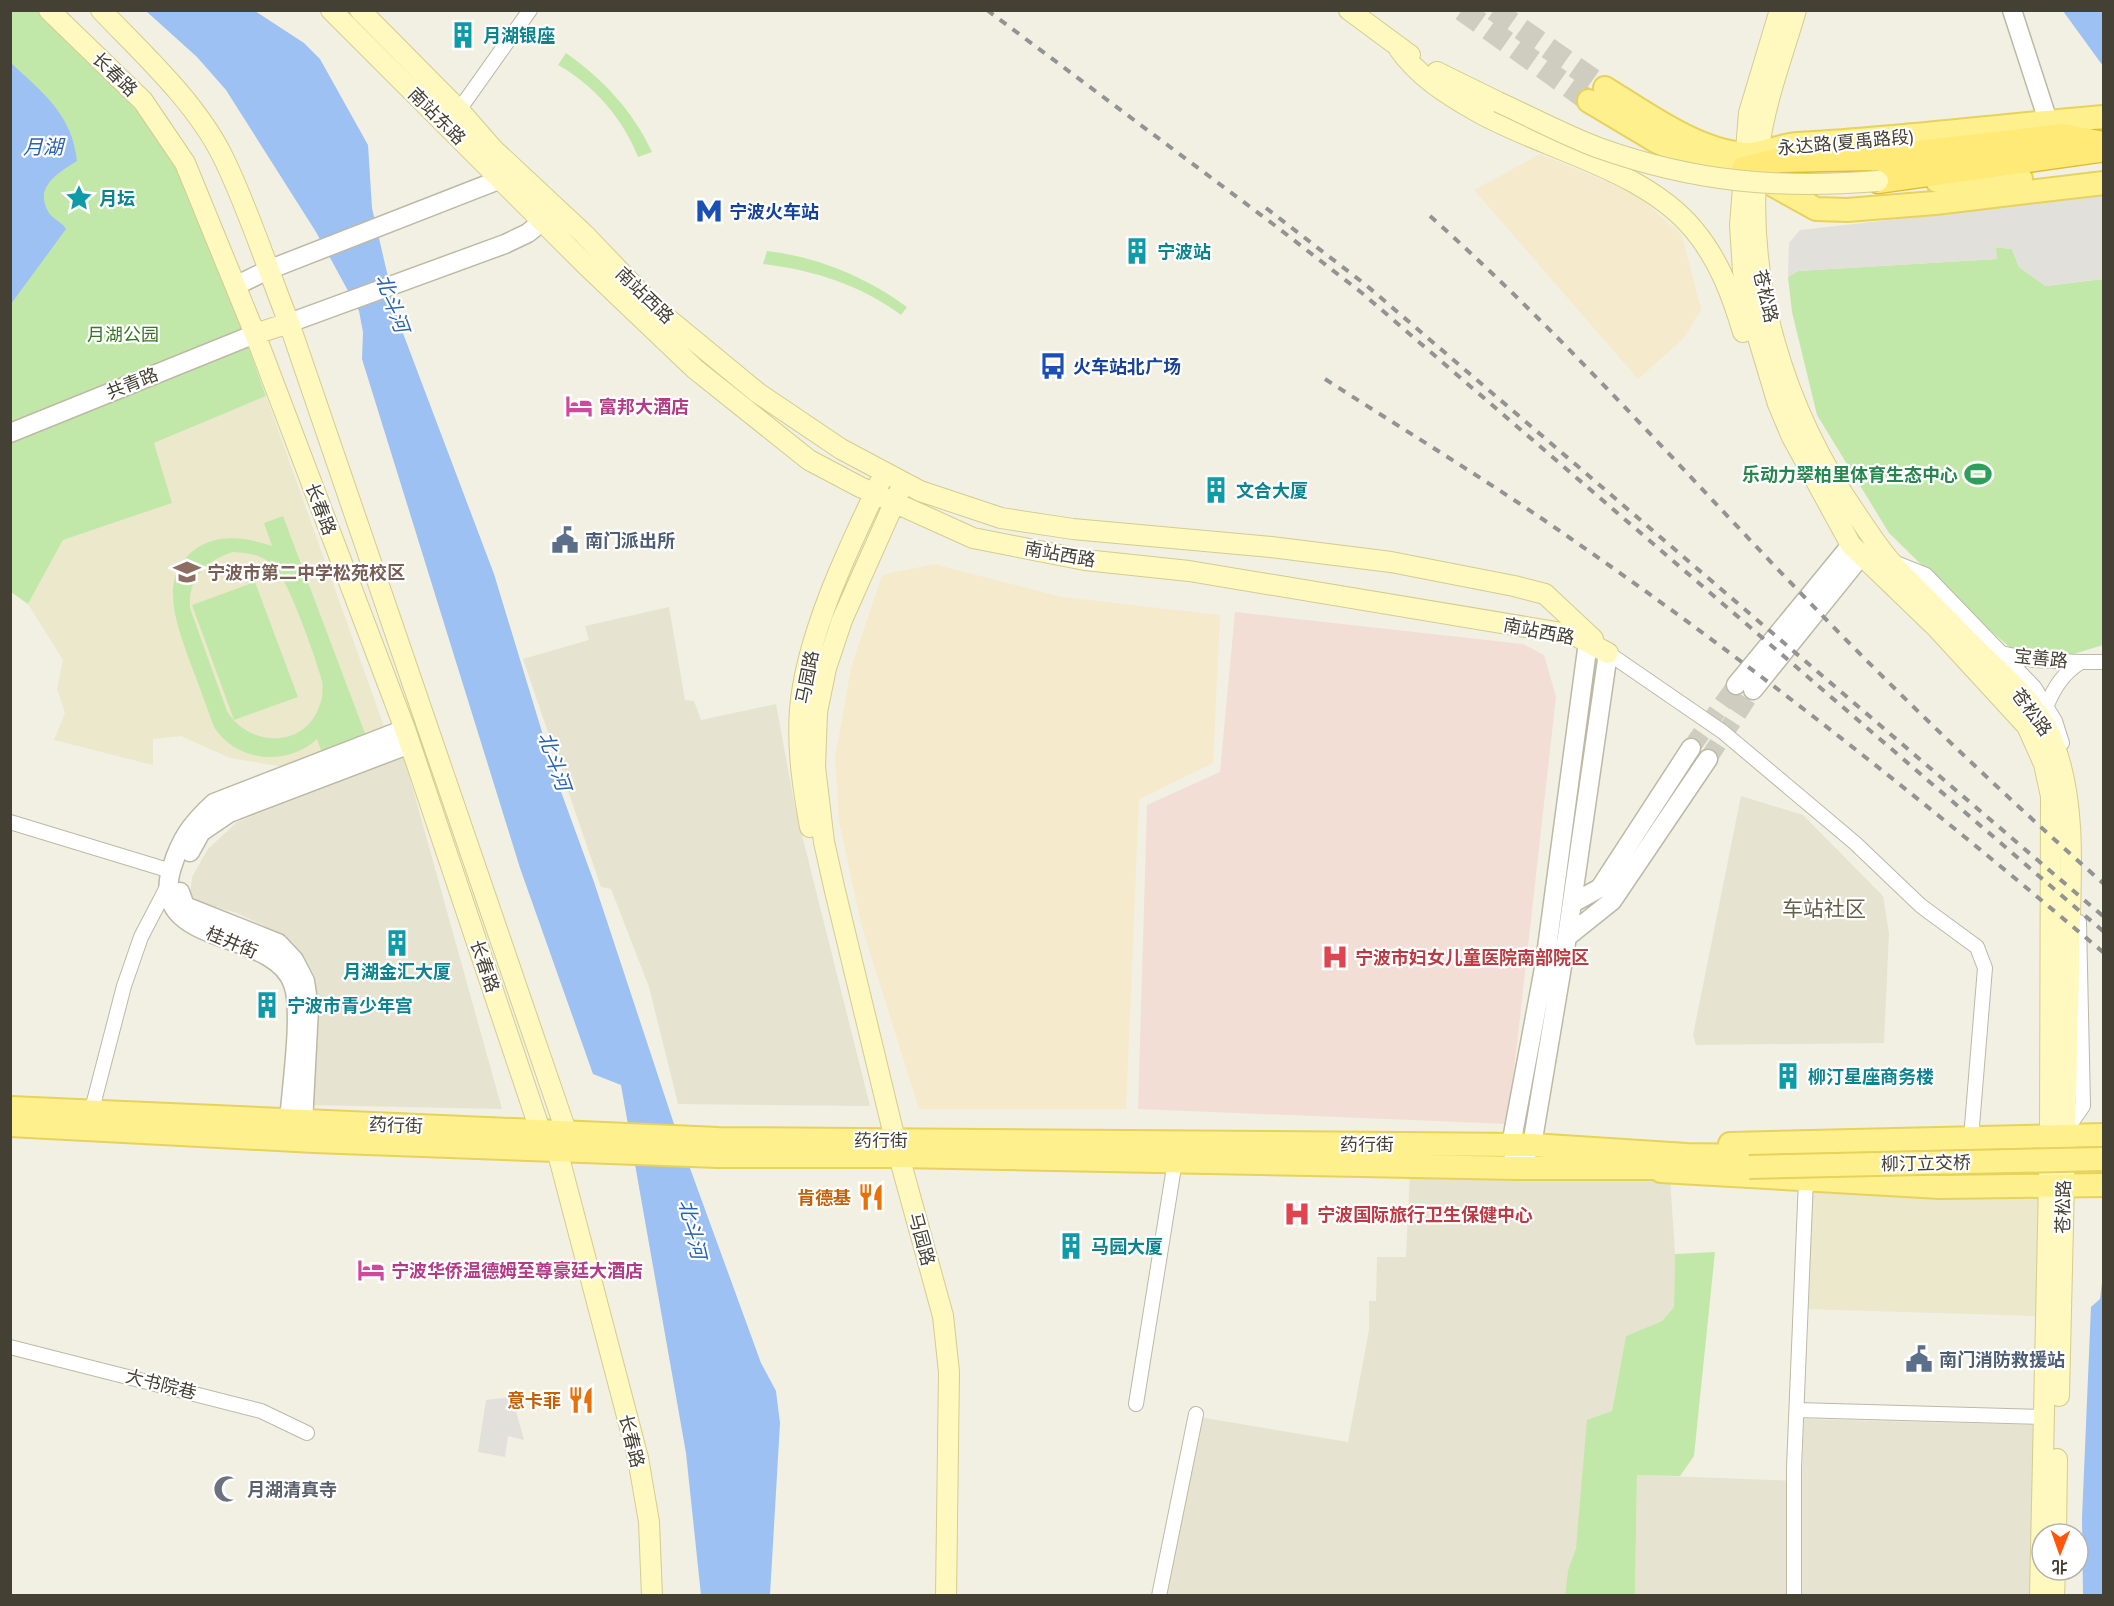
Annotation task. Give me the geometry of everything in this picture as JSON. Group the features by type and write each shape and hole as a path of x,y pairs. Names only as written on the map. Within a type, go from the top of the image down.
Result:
{"highway":[{"path":"1751,160 1876,158 2062,136 2103,144"},
{"path":"1878,181 2103,149"}],"main road":[{"name":"长春路","path":"49,10 149,110 185,163 255,334 407,737 540,1130"},
{"name":"长春路","path":"101,10 176,88 222,156 289,323 562,1144 638,1458 649,1522 652,1596"},
{"name":"南站东路","path":"331,10 550,215"},
{"name":"南站东路","path":"360,10 459,110 493,149 510,176"},
{"path":"1349,10 1399,49 1470,89 1597,147 1652,165 1745,183 1776,185 2005,180 2103,171"},
{"name":"苍松路","path":"1780,10 1749,113 1758,265 1792,398 1833,481 1887,560 2026,698 2054,743 2067,797 2070,830 2068,993 2056,1522"},
{"name":"苍松路","path":"1796,10 1751,160 1740,225 1743,271 1751,314 1778,404 1792,437 1852,545 1936,627 2002,696 2027,726 2044,764 2051,796 2060,1131 2048,1185 2040,1596"},
{"path":"1399,49 1413,70 1459,101 1498,123 1641,186 1667,203 1694,229 1730,290 1755,368 1791,462 1811,501 1852,545"},
{"path":"1597,94 1656,141 1698,160 1751,160"},
{"name":"永达路(夏禹路段)","path":"2103,117 1873,140 1782,145 1751,160 1816,208 1847,210 1935,203 2103,183"},
{"name":"南站西路","path":"550,215 656,309 758,393 841,449 920,491 1001,518 1073,529 1271,547 1391,562 1514,586 1545,594 1608,653"},
{"name":"南站西路","path":"550,215 695,369 759,422 809,460 874,493 973,538 1085,560 1189,571 1575,635 1608,653"},
{"path":"255,334 289,323"},
{"name":"马园路","path":"835,891 811,833 800,772 800,709 808,661 825,610 884,472"},
{"name":"马园路","path":"904,483 893,502 869,563 842,620 826,668 817,712 815,766 824,842 835,891 898,1148 943,1316 949,1372 946,1596"},
{"name":"药行街","path":"10,1108 296,1122 540,1130 562,1144"},
{"name":"药行街","path":"10,1125 562,1144 718,1147 1522,1145 1621,1160"},
{"path":"1621,1160 1737,1143 1971,1138 2060,1131 2103,1135"},
{"name":"药行街","path":"898,1148 1175,1161 1518,1168 1621,1160 1751,1161"},
{"name":"柳汀立交桥","path":"1751,1161 2103,1150"},
{"path":"1621,1160 1806,1179 1940,1187 2103,1185"},
{"name":"柳汀立交桥","path":"1751,1161 2103,1160"}],"street":[{"path":"459,110 530,10"},
{"path":"2012,10 2048,121"},
{"path":"235,286 268,270 510,176"},
{"path":"289,323 506,244 528,233 550,215"},
{"name":"共青路","path":"10,433 255,334"},
{"path":"1736,685 1852,545"},
{"path":"1753,690 1852,545"},
{"path":"1887,560 1926,575 2034,687 2055,721 2073,776 2083,1106 2060,1131"},
{"path":"1522,1145 1588,642"},
{"path":"1518,1168 1568,937 1608,653 1723,732 1855,843 1921,906 1977,947 1984,968 1971,1138"},
{"name":"宝善路","path":"2001,653 2033,660 2103,662"},
{"name":"宝善路","path":"2046,707 2054,688 2070,668 2081,662"},
{"path":"91,1113 124,986 141,937 169,879 192,823 214,803 407,737"},
{"name":"桂井街","path":"296,1122 309,1008 305,981 294,960 278,943 185,906 179,891 183,863 201,832 229,813 407,737"},
{"path":"1573,903 1600,888 1691,748"},
{"path":"1568,937 1612,901 1708,759"},
{"path":"10,822 169,879"},
{"name":"桂井街","path":"169,879 173,907 189,922 211,934 250,946 279,966 293,983 297,1010 296,1122"},
{"path":"1136,1404 1175,1161"},
{"path":"1794,1596 1797,1410 1806,1179"},
{"name":"大书院巷","path":"10,1347 220,1400 261,1412 307,1433"},
{"path":"1797,1410 2045,1417"},
{"path":"1159,1596 1196,1414"}],"shaded area":[{"path":"1540,154 1636,194 1682,235 1701,310 1683,339 1638,379 1474,190"},
{"path":"2103,196 2103,279 2046,286 2019,267 2012,249 1996,247 1997,259 1798,271 1788,277 1789,243 1800,230"},
{"name":"宁波市第二中学松苑校区","path":"266,396 386,732 290,768 230,758 181,736 153,739 153,765 54,740 65,713 57,689 63,660 28,604 63,540 171,503 154,443"},
{"path":"934,564 1062,597 1220,615 1213,763 1139,799 1126,1109 919,1109 861,924 839,821 835,758 851,668 882,575"},
{"path":"669,607 685,700 694,701 701,720 776,704 795,807 870,1106 678,1104 649,987 611,889 601,887 523,659 589,640 585,626"},
{"name":"宁波市妇女儿童医院南部院区","path":"1235,612 1523,644 1544,655 1556,697 1508,1124 1138,1109 1147,805 1220,772"},
{"path":"404,757 502,1109 311,1105 318,1001 315,976 303,955 283,935 237,913 204,904 190,896 192,877 208,849 237,822"},
{"path":"1741,796 1803,815 1883,896 1889,933 1884,1043 1696,1045 1693,1035"},
{"path":"1410,1171 1670,1178 1675,1254 1674,1307 1662,1321 1626,1336 1612,1411 1576,1548 1568,1570 1565,1595 1162,1596 1199,1417 1348,1442 1369,1330 1369,1301 1376,1301 1377,1257 1406,1257"},
{"path":"1808,1192 2040,1199 2037,1316 1805,1309"},
{"path":"512,1397 524,1440 508,1436 505,1457 478,1452 486,1400"},
{"path":"1804,1419 2039,1425 2036,1522 2030,1522 2030,1582 2034,1582 2034,1595 1635,1596 1637,1475 1802,1481"}],"green space":[{"name":"月湖公园","path":"11,11 42,11 141,115 179,170 213,249 266,396 154,443 172,503 63,540 28,604 11,592"},
{"path":"566,53 616,97 636,123 652,152 638,157 625,130 606,104 583,82 558,65"},
{"name":"乐动力翠柏里体育生态中心","path":"1995,247 2012,249 2019,267 2046,286 2103,279 2103,645 2064,657 2014,651 1977,619 1889,533 1817,415 1792,312 1788,277 1798,271 1996,259"},
{"path":"767,251 805,258 841,270 875,286 907,307 901,315 870,295 836,280 800,270 763,264"},
{"path":"283,516 366,736 322,753 317,739 291,754 263,757 235,748 224,739 214,727 180,633 173,602 173,587 184,559 197,548 215,540 234,538 272,546 264,523","holes":["233,552 256,555 275,567 281,575 302,621 322,681 322,699 313,719 303,730 290,736 262,737 248,732 236,723 227,711 190,608 192,588 200,572 214,560"]},
{"path":"255,582 298,697 234,720 192,605"},
{"path":"1715,1252 1694,1456 1680,1476 1637,1475 1635,1595 1565,1595 1568,1570 1576,1548 1587,1420 1612,1411 1626,1336 1662,1321 1674,1307 1675,1254"}],"water":[{"name":"北斗河","path":"146,11 255,11 304,43 320,59 368,145 372,208 398,320 494,574 556,778 594,882 675,1127 761,1363 776,1391 780,1423 770,1595 701,1595 686,1453 621,1085 593,1074 520,868 362,359 363,332 359,311 316,232 226,90 197,57"},
{"path":"2063,11 2103,11 2103,66"},
{"name":"月湖","path":"10,62 44,95 62,117 69,130 77,161 50,182 44,196 49,213 66,229 11,304"},
{"path":"2103,1274 2103,1595 2083,1595 2083,1582 2090,1582 2090,1522 2082,1522 2082,1518 2091,1307 2100,1299"}],"tunnel":[{"path":"1462,10 1589,101"},
{"path":"1494,10 1605,88"},
{"path":"1691,748 1736,685"},
{"path":"1708,759 1753,690"}],"railway":[{"path":"987,10 1362,293 2104,932"},
{"path":"1266,208 1366,285 2104,917"},
{"path":"1430,216 1524,304 1905,699 2104,884"},
{"path":"1325,379 1540,517 1707,636 1908,791 2104,953"}],"place":[{"name":"月湖银座","path":"463,35"},
{"name":"月坛","path":"79,198"},
{"name":"宁波火车站","path":"709,211"},
{"name":"宁波站","path":"1137,251"},
{"name":"火车站北广场","path":"1053,366"},
{"name":"富邦大酒店","path":"579,406"},
{"name":"乐动力翠柏里体育生态中心","path":"1978,474"},
{"name":"文合大厦","path":"1216,490"},
{"name":"南门派出所","path":"565,540"},
{"name":"宁波市第二中学松苑校区","path":"187,572"},
{"name":"月湖金汇大厦","path":"397,943"},
{"name":"宁波市妇女儿童医院南部院区","path":"1335,957"},
{"name":"宁波市青少年宫","path":"267,1005"},
{"name":"柳汀星座商务楼","path":"1788,1076"},
{"name":"肯德基","path":"871,1197"},
{"name":"宁波国际旅行卫生保健中心","path":"1297,1214"},
{"name":"马园大厦","path":"1071,1246"},
{"name":"宁波华侨温德姆至尊豪廷大酒店","path":"371,1270"},
{"name":"南门消防救援站","path":"1919,1359"},
{"name":"意卡菲","path":"581,1400"},
{"name":"月湖清真寺","path":"227,1489"}],"district":[{"name":"车站社区","path":"1824,908"}]}
